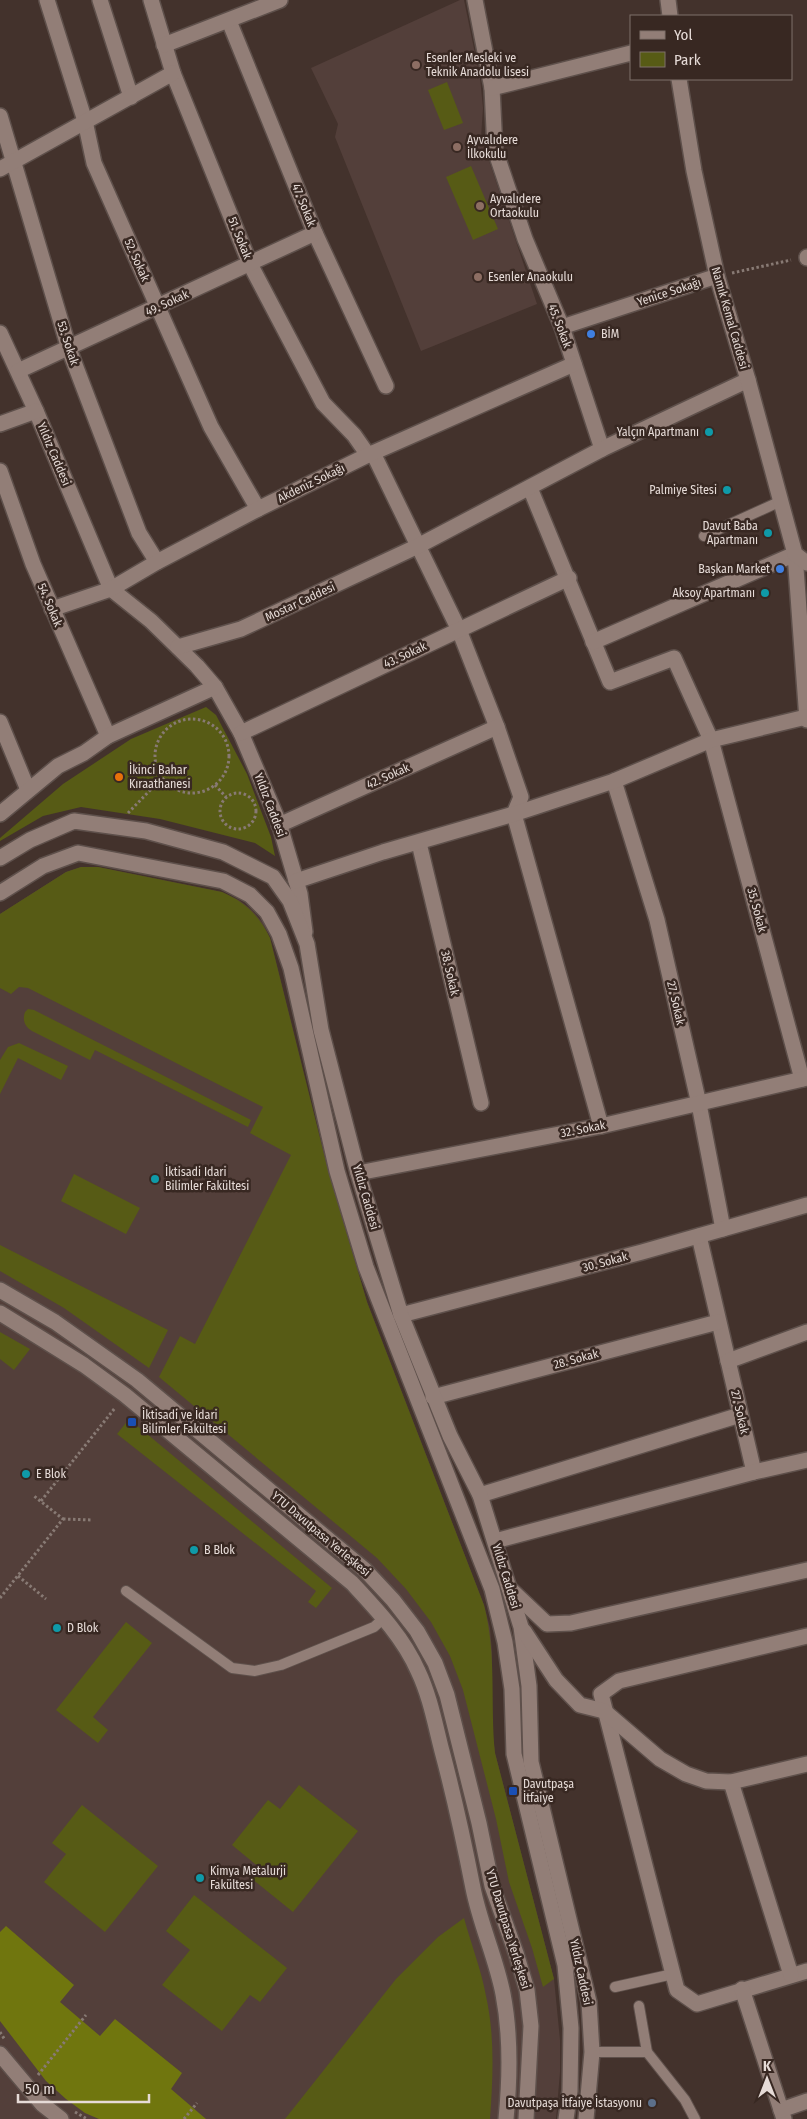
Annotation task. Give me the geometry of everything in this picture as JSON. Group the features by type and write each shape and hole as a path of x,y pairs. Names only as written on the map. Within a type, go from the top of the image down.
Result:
{"street":[{"name":"52. Sokak","path":"47,0 85,121 94,163 211,427 258,508"},
{"path":"100,0 131,97"},
{"name":"51. Sokak","path":"150,0 173,73 250,264 323,404 370,454 459,630 497,727 521,797 514,814"},
{"path":"164,45 280,0"},
{"name":"45. Sokak","path":"475,0 492,88 495,150 525,239 562,326 602,449"},
{"path":"668,0 670,15"},
{"name":"47. Sokak","path":"229,21 315,233 386,386"},
{"path":"492,88 630,53"},
{"path":"0,169 173,73"},
{"name":"Namık Kemal Caddesi","path":"679,80 694,171 717,276 781,501 801,559 806,719"},
{"name":"53. Sokak","path":"0,116 69,349 139,532 157,562"},
{"name":"49. Sokak","path":"18,371 69,349 315,233"},
{"name":"Yenice Sokağı","path":"562,326 717,276"},
{"name":"Yıldız Caddesi","path":"0,332 36,410 111,589 151,621 198,666 215,687 241,733 279,825 300,894 321,1030 358,1173 401,1316 450,1436 480,1495 521,1627 529,1686 531,1762 589,2002 592,2052 586,2119"},
{"name":"Akdeniz Sokağı","path":"52,609 111,589 258,508 370,454 574,364"},
{"name":"Mostar Caddesi","path":"178,647 241,629 418,546 602,449 748,380"},
{"path":"0,424 36,410"},
{"name":"54. Sokak","path":"0,471 33,564 108,736"},
{"path":"530,488 569,578 593,642 801,559"},
{"name":"43. Sokak","path":"241,733 569,578"},
{"name":"35. Sokak","path":"593,642 610,682 674,658 711,740 805,1079"},
{"path":"0,814 58,766 84,753 108,736 215,687"},
{"path":"296,880 383,852 514,814 614,781 711,740 806,719"},
{"path":"0,722 28,790"},
{"name":"42. Sokak","path":"279,825 497,727"},
{"name":"27. Sokak","path":"614,781 657,920 699,1104 723,1229"},
{"path":"514,814 601,1126"},
{"path":"0,858 30,840 74,821 146,831 223,852 273,877 290,901 307,944"},
{"name":"38. Sokak","path":"419,843 481,1103"},
{"name":"Yıldız Caddesi","path":"0,893 43,866 78,853 222,880 250,895 267,912 279,934 291,968 337,1171 366,1268 492,1589 505,1642 512,1689 514,1754 565,1965 571,2028 570,2091 566,2119"},
{"name":"32. Sokak","path":"358,1173 601,1126 805,1079"},
{"name":"30. Sokak","path":"401,1316 807,1205"},
{"name":"27. Sokak","path":"699,1236 754,1472"},
{"name":"YTU Davutpasa Yerleşkesi","path":"0,1290 55,1322 144,1386 365,1570 393,1600 417,1631 435,1663 447,1695 479,1823 492,1886 527,1990 532,2026 526,2119"},
{"name":"YTU Davutpasa Yerleşkesi","path":"0,1313 84,1365 132,1400 352,1583 384,1618 402,1642 418,1671 430,1701 461,1827 474,1890 503,1994 508,2029 509,2063 506,2119"},
{"name":"28. Sokak","path":"434,1397 718,1322"},
{"path":"728,1361 807,1332"},
{"path":"480,1495 740,1415"},
{"path":"495,1541 754,1472 807,1460"},
{"path":"509,1588 547,1624 571,1623 807,1570"},
{"path":"521,1627 565,1691 580,1705 604,1712 660,1759 686,1774 706,1780 731,1782 807,1764"},
{"path":"807,1636 619,1681 601,1694 604,1712 677,1990 697,2004 807,1971"},
{"path":"731,1782 791,1975"},
{"path":"742,1989 782,2115 807,2101"},
{"path":"0,2054 42,2104 61,2119"}],"lane":[{"path":"704,536 781,501"},
{"path":"126,1592 232,1668 255,1671 282,1665 374,1627 384,1618"},
{"path":"616,1987 673,1974"},
{"path":"639,2006 647,2052 685,2100 695,2119"},
{"path":"592,2052 647,2052"}],"path":[{"name":"Yenice Sokağı","path":"717,276 807,257"},
{"path":"196,719 208,722 226,740 229,752 229,765 224,776 215,785 204,791 193,793 181,792 170,786 162,778 156,767 155,755 157,744 163,733 172,725 183,720 196,719"},
{"path":"126,828 128,811 162,778"},
{"path":"215,785 226,797"},
{"path":"236,792 242,792 253,799 256,804 256,816 250,826 238,829 226,825 222,820 220,808 226,797 236,792"},
{"path":"41,1501 118,1405"},
{"path":"34,1496 63,1519 92,1520"},
{"path":"0,1598 63,1519"},
{"path":"18,1576 46,1599"},
{"path":"36,2078 86,2015"},
{"path":"184,2119 197,2103"}],"shaded area":[{"path":"460,0 464,0 480,78 483,108 481,137 537,304 421,351 335,137 338,124 311,68"},
{"path":"81,867 98,867 222,892 239,900 252,910 263,923 270,938 328,1170 367,1302 484,1605 490,1628 492,1652 492,1729 495,1753 554,1979 560,2040 560,2072 556,2119 0,2119 0,914 66,872"},
{"path":"6,1926 74,1985 60,2002 100,2036 115,2019 182,2073 171,2089 206,2119 99,2119 85,2113 46,2081 0,2021 0,1932"}],"green space":[{"path":"447,82 463,123 444,130 428,90"},
{"path":"471,166 498,229 473,240 446,177"},
{"path":"206,707 216,715 247,774 271,837 275,856 255,843 160,819 81,807 43,816 0,841 0,838 63,784 131,739"},
{"path":"81,867 98,867 222,892 238,900 250,910 270,938 328,1170 367,1302 484,1605 492,1660 495,1753 554,1979 543,1987 532,1948 509,1882 496,1819 463,1690 450,1656 431,1622 406,1589 377,1558 159,1377 180,1336 195,1344 291,1155 250,1133 263,1107 28,988 19,987 11,994 0,988 0,914 66,872"},
{"path":"28,1009 34,1010 251,1120 248,1127 95,1050 90,1060 32,1031 24,1020 25,1012"},
{"path":"19,1043 68,1066 61,1080 18,1058 0,1094 0,1060 8,1047"},
{"path":"74,1174 140,1208 126,1234 61,1201"},
{"path":"0,1245 168,1330 149,1368 64,1308 0,1271"},
{"path":"0,1332 30,1349 14,1370 0,1359"},
{"path":"129,1419 332,1588 316,1608 308,1602 316,1591 117,1434"},
{"path":"126,1622 152,1643 93,1717 108,1730 98,1743 56,1710"},
{"path":"299,1785 358,1831 293,1912 252,1879 260,1868 232,1845 268,1800 280,1809"},
{"path":"82,1805 158,1866 105,1932 44,1882 66,1854 52,1843"},
{"path":"194,1895 287,1968 260,2002 250,1995 222,2031 162,1985 190,1950 166,1931"},
{"path":"464,1918 481,1976 491,2026 492,2088 490,2119 285,2119 396,1979 438,1937"}],"place":[{"name":"Esenler Mesleki ve Teknik Anadolu lisesi","path":"416,65"},
{"name":"Ayvalıdere İlkokulu","path":"457,147"},
{"name":"Ayvalıdere Ortaokulu","path":"480,206"},
{"name":"Esenler Anaokulu","path":"478,277"},
{"name":"BİM","path":"591,334"},
{"name":"Yalçın Apartmanı","path":"709,432"},
{"name":"Palmiye Sitesi","path":"727,490"},
{"name":"Davut Baba Apartmanı","path":"768,533"},
{"name":"Başkan Market","path":"780,569"},
{"name":"Aksoy Apartmanı","path":"765,593"},
{"name":"İkinci Bahar Kıraathanesi","path":"119,777"},
{"name":"İktisadi Idari Bilimler Fakültesi","path":"155,1179"},
{"name":"İktisadi ve İdari Bilimler Fakültesi","path":"132,1422"},
{"name":"E Blok","path":"26,1474"},
{"name":"B Blok","path":"194,1550"},
{"name":"D Blok","path":"57,1628"},
{"name":"Davutpaşa İtfaiye","path":"513,1791"},
{"name":"Kimya Metalurji Fakültesi","path":"200,1878"},
{"name":"Davutpaşa İtfaiye İstasyonu","path":"652,2103"}]}
